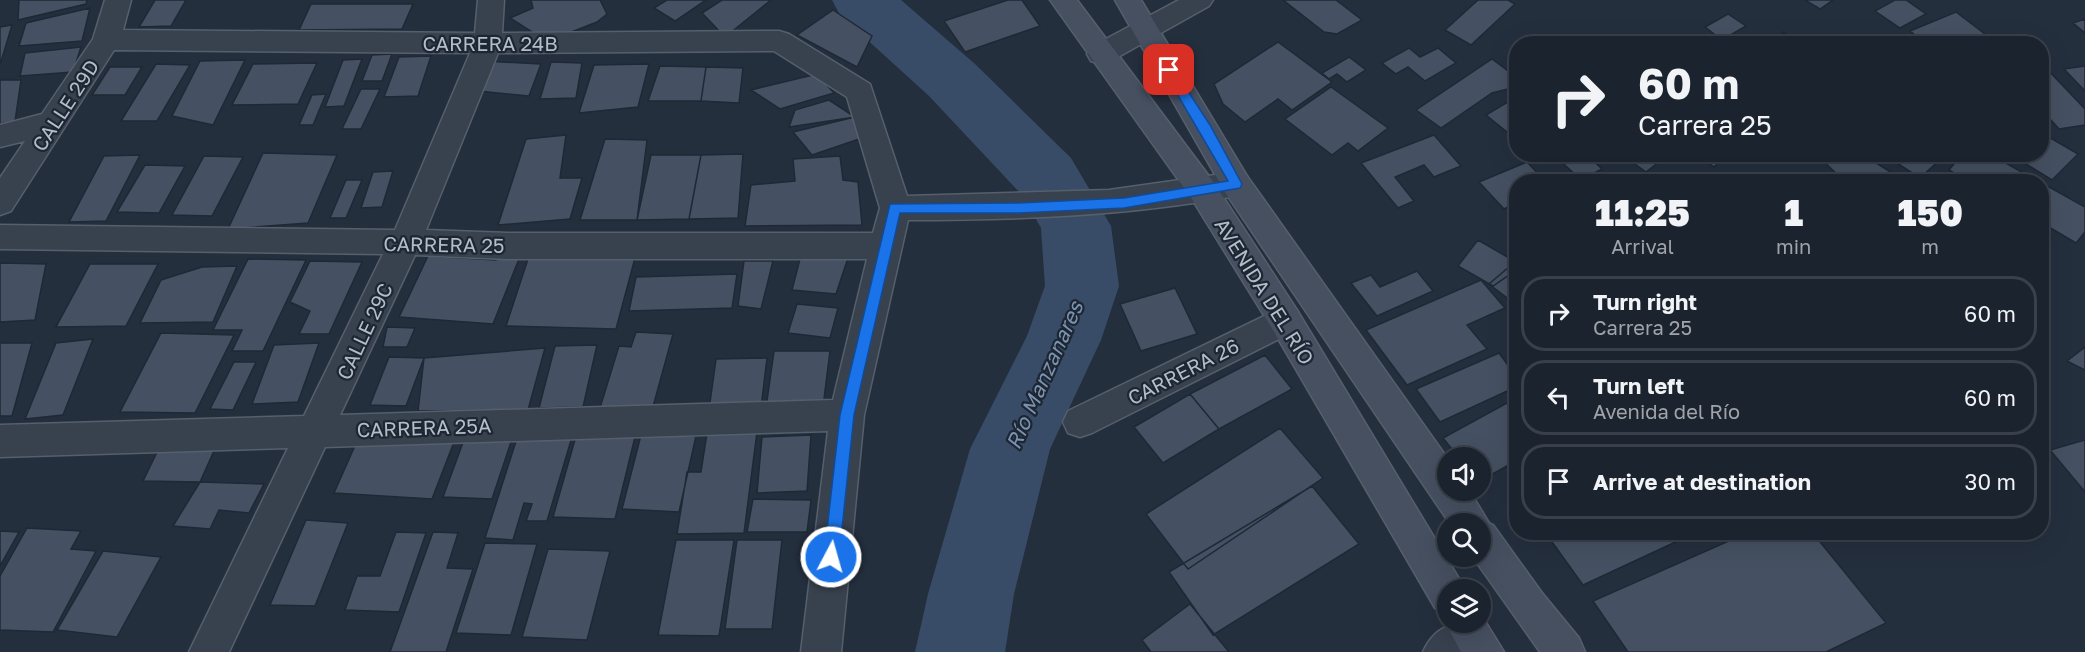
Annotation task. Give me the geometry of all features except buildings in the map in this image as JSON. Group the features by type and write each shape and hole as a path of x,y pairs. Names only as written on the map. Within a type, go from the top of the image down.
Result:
{"main road":[{"name":"AVENIDA DEL RÍO","path":"1063,0 1203,191 1285,320 1439,579"},
{"name":"AVENIDA DEL RÍO","path":"1128,0 1145,32 1206,129 1236,184 1437,474"},
{"path":"1491,553 1528,606 1565,652"}],"street":[{"name":"CALLE 29D","path":"0,203 55,122 106,40 118,0"},
{"name":"CALLE 29C","path":"209,652 405,242 488,44 491,0"},
{"path":"1101,54 1200,0"},
{"name":"CARRERA 24B","path":"106,40 488,44 779,41 860,91 895,208"},
{"path":"0,136 55,122"},
{"path":"821,652 847,415 895,208 1019,208 1124,203 1236,184"},
{"name":"CARRERA 25","path":"0,237 405,242 508,246 888,246"},
{"name":"CARRERA 26","path":"1080,422 1285,320"},
{"name":"CARRERA 25A","path":"0,441 847,415"}],"waterway":[{"name":"Río Manzanares","path":"862,0 952,80 1047,177 1076,226 1082,286 1063,340 1010,449 971,594 960,652"}],"route":[{"path":"831,557 847,415 895,208 1019,208 1124,203 1236,184 1206,129 1169,70"}]}
